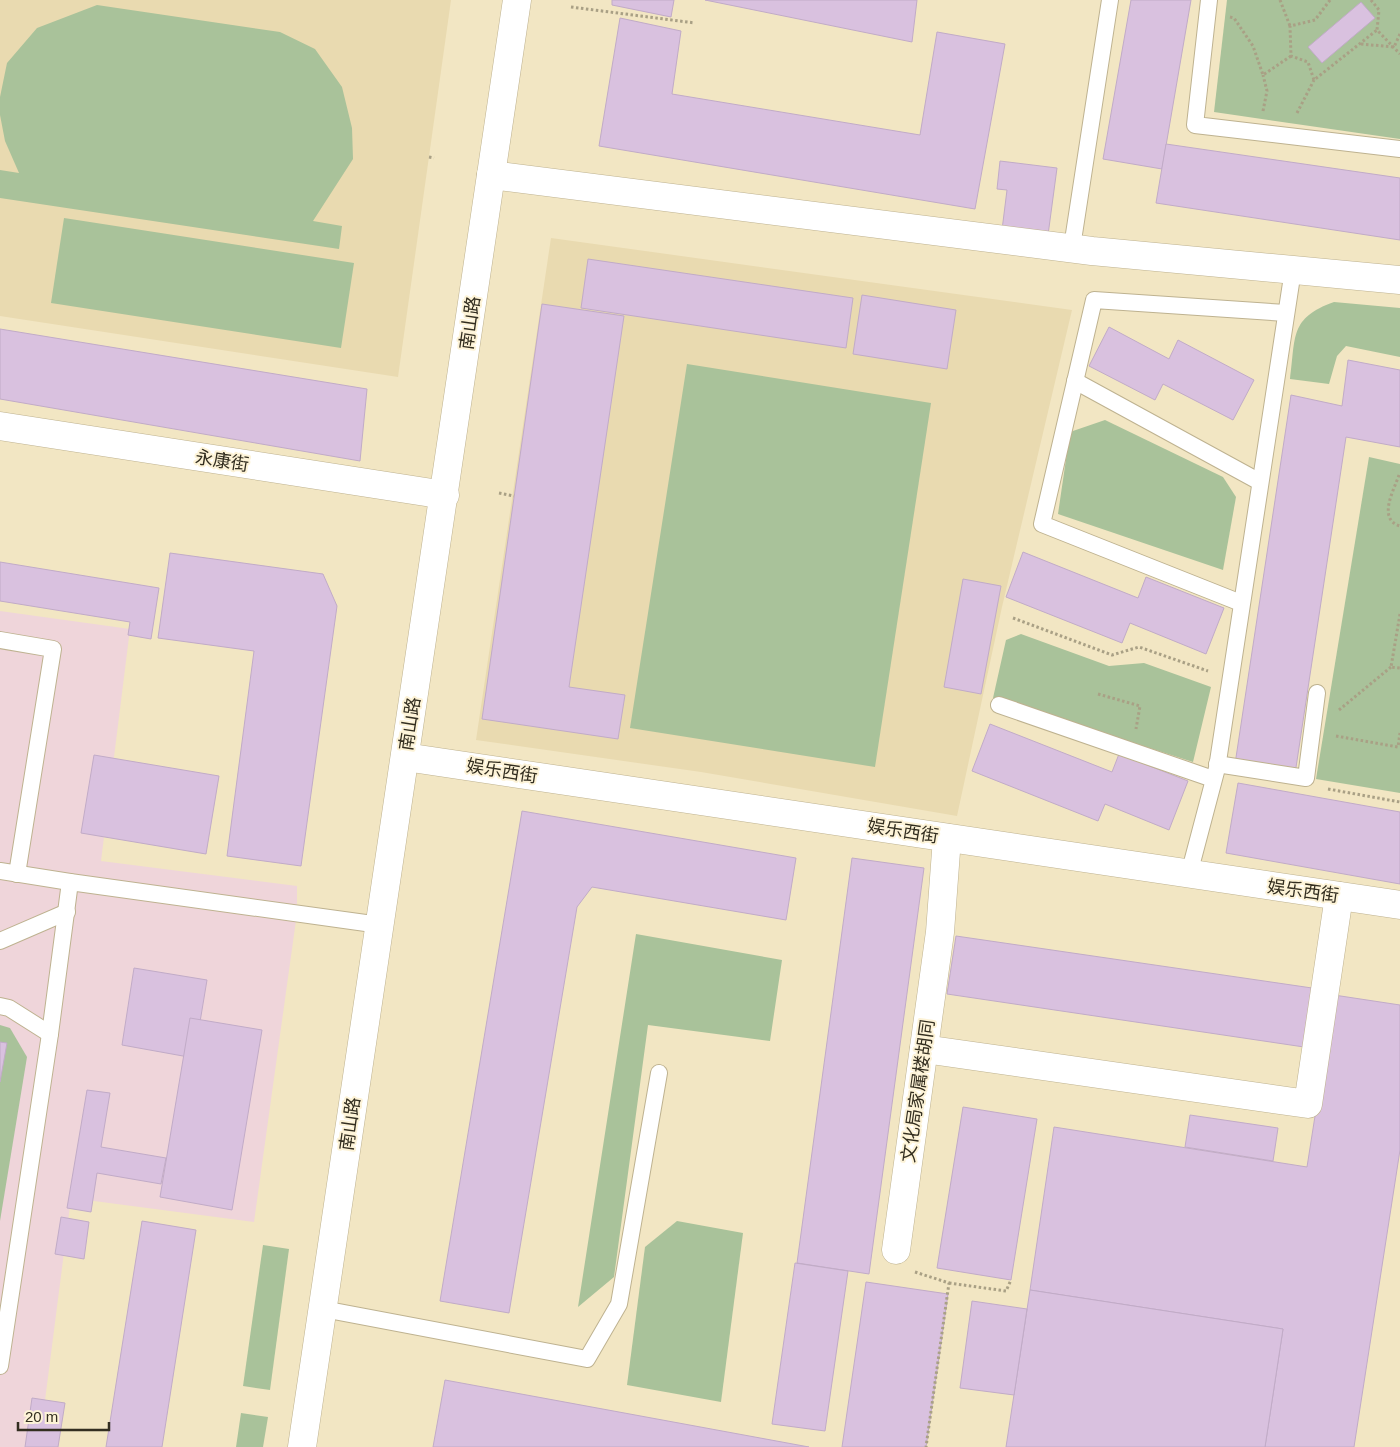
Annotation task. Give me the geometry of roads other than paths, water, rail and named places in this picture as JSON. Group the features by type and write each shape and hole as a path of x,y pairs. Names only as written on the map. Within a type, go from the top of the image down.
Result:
{"street":[{"name":"南山路","path":"302,1447 445,495 517,0"},
{"path":"491,175 1072,247 1400,280"},
{"name":"永康街","path":"0,426 445,495"},
{"name":"娱乐西街","path":"405,757 1400,905"},
{"name":"文化局家属楼胡同","path":"896,1250 940,932 947,838"},
{"path":"924,1049 1308,1104 1339,896"}],"lane":[{"path":"1072,247 1110,0"},
{"path":"1208,6 1195,125 1400,149"},
{"path":"1189,874 1215,771 1293,270"},
{"path":"1242,603 1042,524 1094,300 1286,313"},
{"path":"1075,382 1260,482"},
{"path":"0,640 53,649 17,874"},
{"path":"1000,706 1215,771 1306,778 1317,694"},
{"path":"0,871 380,925"},
{"path":"0,1366 50,1034 70,882"},
{"path":"0,941 66,912"},
{"path":"0,1006 9,1008 50,1034"},
{"path":"323,1309 587,1359 619,1304 659,1073"}]}
